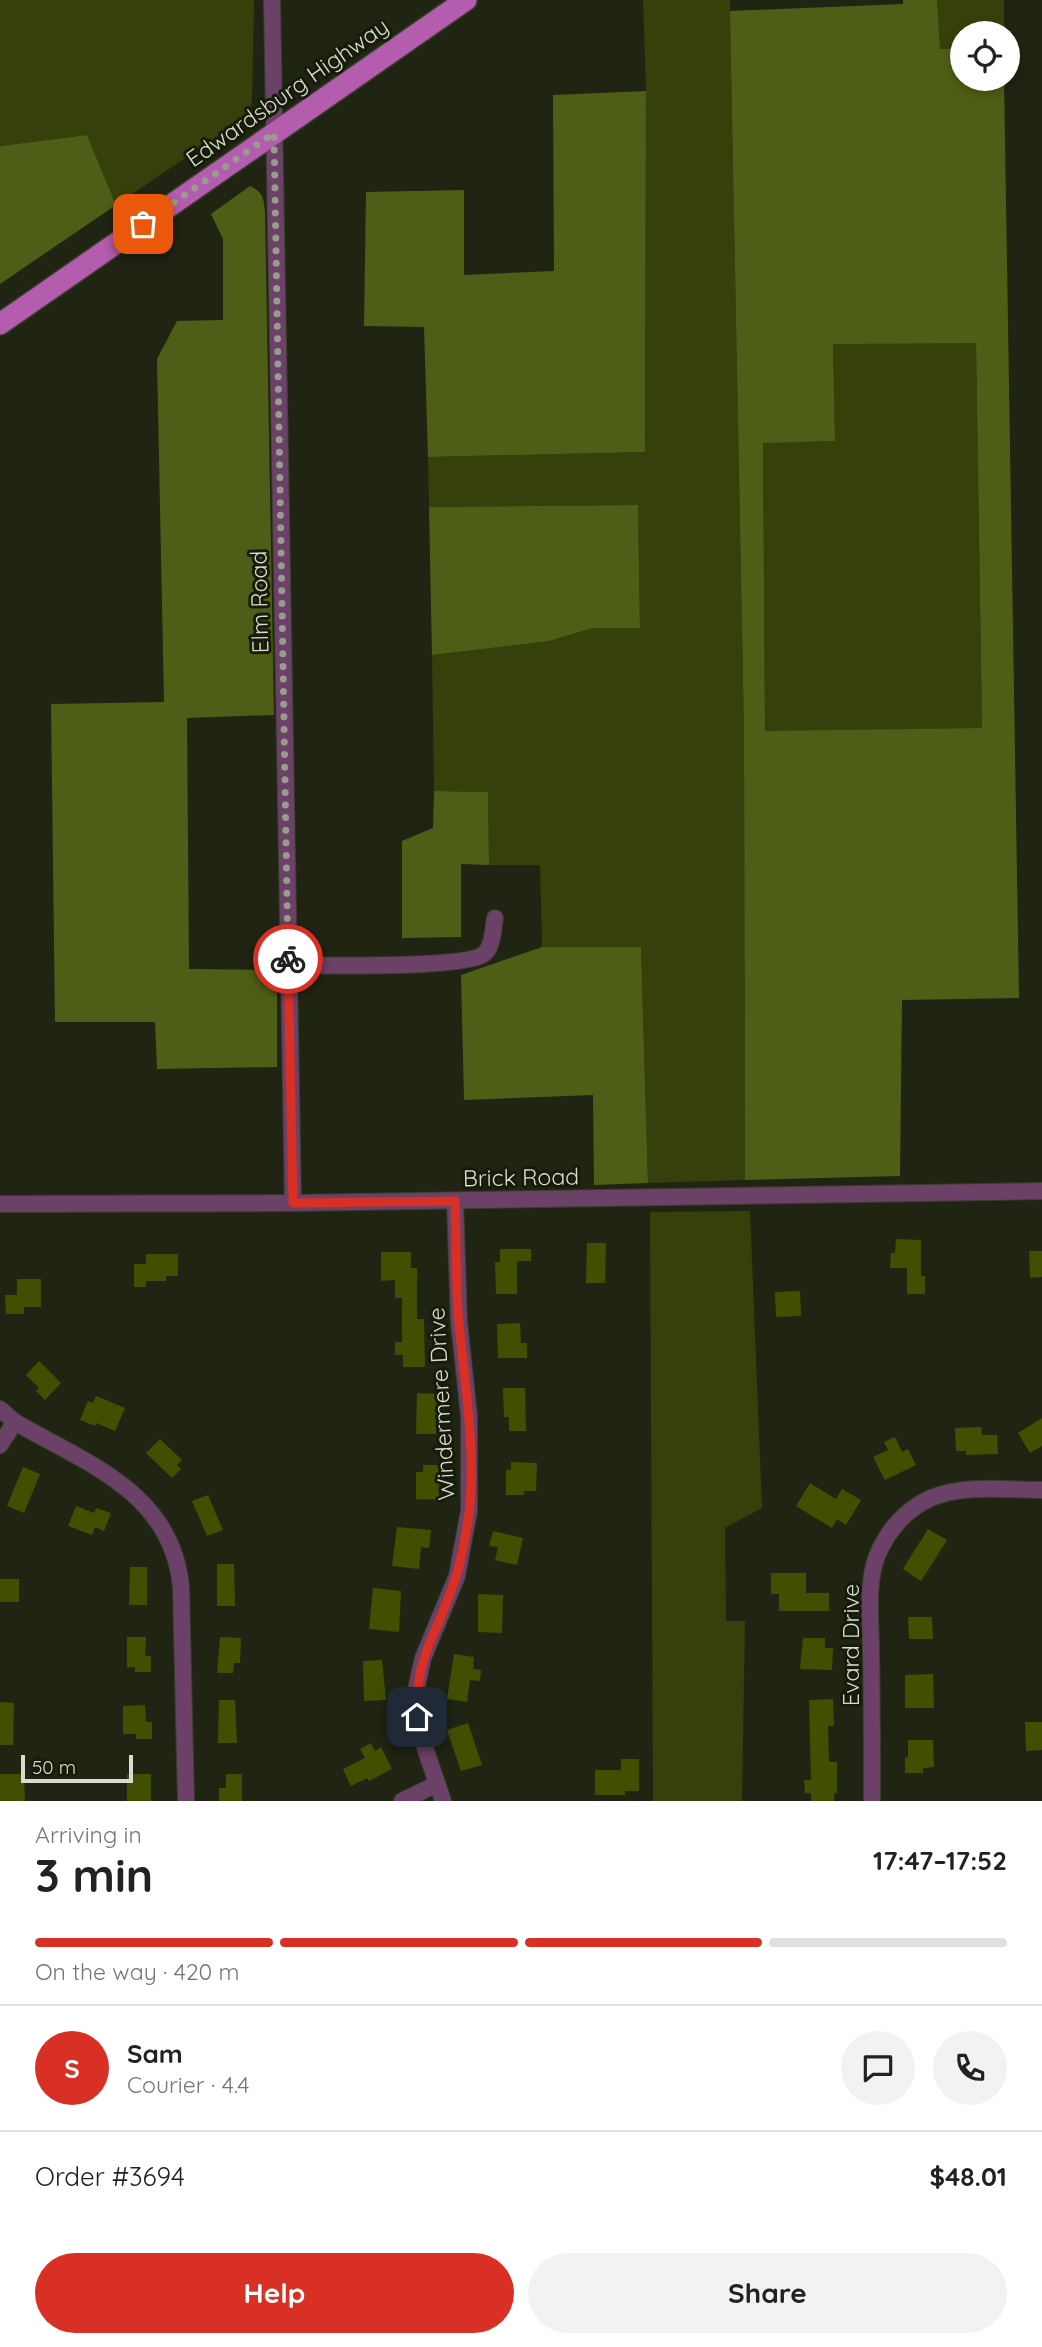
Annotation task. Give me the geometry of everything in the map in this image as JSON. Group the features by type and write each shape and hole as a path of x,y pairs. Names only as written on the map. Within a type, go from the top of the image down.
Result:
{"main road":[{"name":"Edwardsburg Highway","path":"0,324 466,0"}],"street":[{"name":"Elm Road","path":"272,0 293,1203"},
{"path":"288,965 458,962 483,955 489,947 495,918"},
{"name":"Brick Road","path":"0,1204 455,1201 1042,1191"},
{"name":"Windermere Drive","path":"443,1801 419,1730 416,1690 423,1658 457,1576 469,1511 469,1416 459,1322 455,1201"},
{"path":"0,1409 15,1422 132,1491 154,1514 169,1538 180,1571 186,1801"},
{"path":"0,1445 15,1422"},
{"name":"Evard Drive","path":"872,1801 871,1581 882,1546 897,1523 912,1509 947,1493 968,1490 1042,1490"},
{"path":"402,1801 437,1784"}],"green space":[{"path":"0,0 254,0 252,101 247,116 116,205 87,135 0,146"},
{"path":"643,0 730,0 744,732 745,1180 648,1183 641,947 542,947 540,865 489,865 488,792 434,791 432,655 549,641 593,628 640,628 638,505 429,507 428,457 645,452 646,91"},
{"path":"903,0 937,0 940,49 950,49 950,91 1004,91 1019,998 902,1000 900,1176 745,1180 744,732 730,11 903,4","holes":["976,343 982,728 765,731 763,443 835,441 833,344"]},
{"path":"937,0 1004,0 1004,21 950,21 950,49 940,49"},
{"path":"646,91 645,452 428,457 424,327 364,326 366,192 464,190 464,275 554,271 553,95"},
{"path":"87,135 116,205 0,284 0,146"},
{"path":"250,186 262,196 265,213 274,715 187,718 189,969 277,970 277,1067 157,1069 155,1022 55,1022 51,704 164,702 157,359 177,321 223,320 223,239 211,214"},
{"path":"833,343 976,343 982,728 765,732 763,442 835,441"},
{"path":"638,505 640,628 593,628 549,641 432,655 429,507"},
{"path":"434,791 488,792 489,865 461,864 461,937 402,938 402,841 433,828"},
{"path":"542,947 641,947 648,1183 594,1185 593,1095 464,1100 461,975"},
{"path":"750,1211 762,1508 725,1528 726,1621 745,1621 742,1801 653,1801 650,1212"}],"building":[{"path":"896,1239 921,1240 921,1276 925,1276 925,1294 907,1294 907,1268 890,1268"},
{"path":"587,1243 606,1243 605,1283 586,1283"},
{"path":"500,1249 531,1249 531,1261 517,1261 517,1294 496,1294 495,1262 500,1262"},
{"path":"1029,1251 1042,1251 1042,1277 1030,1278"},
{"path":"381,1252 411,1252 411,1268 417,1268 417,1319 424,1319 425,1367 403,1367 403,1355 395,1355 395,1342 402,1342 402,1298 395,1298 395,1280 381,1281"},
{"path":"146,1254 178,1254 178,1276 166,1276 166,1281 146,1281 146,1287 134,1287 134,1264 146,1264"},
{"path":"17,1279 41,1279 41,1307 24,1307 24,1314 6,1314 5,1295 17,1295"},
{"path":"800,1291 801,1316 776,1317 775,1292"},
{"path":"520,1323 521,1343 527,1343 527,1358 498,1358 497,1324"},
{"path":"39,1361 61,1383 45,1400 36,1391 39,1388 26,1375"},
{"path":"503,1388 525,1388 526,1431 509,1431 509,1417 504,1417"},
{"path":"417,1393 437,1394 436,1434 416,1434"},
{"path":"96,1396 125,1408 115,1431 80,1420 88,1401 93,1403"},
{"path":"1042,1418 1042,1446 1030,1453 1018,1433"},
{"path":"981,1427 982,1435 997,1435 998,1454 966,1455 966,1451 956,1451 955,1428"},
{"path":"895,1437 902,1452 908,1449 916,1465 885,1480 873,1457 888,1450 884,1442"},
{"path":"160,1439 182,1460 177,1465 181,1469 172,1478 146,1453"},
{"path":"511,1462 537,1463 536,1491 524,1491 524,1495 506,1495 506,1470 511,1470"},
{"path":"423,1465 439,1465 439,1500 416,1499 416,1472 423,1472"},
{"path":"23,1467 40,1474 24,1513 7,1506"},
{"path":"810,1483 836,1499 842,1489 861,1500 846,1525 837,1519 832,1528 796,1506"},
{"path":"208,1495 223,1530 207,1536 192,1501"},
{"path":"76,1506 94,1513 96,1508 111,1513 104,1531 95,1527 92,1535 68,1526"},
{"path":"397,1527 431,1530 429,1548 421,1547 419,1569 392,1566"},
{"path":"928,1529 947,1540 921,1581 903,1569"},
{"path":"493,1531 523,1538 517,1565 495,1560 498,1547 489,1546"},
{"path":"217,1564 234,1564 235,1606 217,1606"},
{"path":"130,1567 147,1567 147,1605 129,1605"},
{"path":"771,1573 806,1573 806,1593 829,1593 829,1611 779,1611 779,1594 771,1594"},
{"path":"0,1579 19,1579 19,1602 0,1602"},
{"path":"373,1588 401,1591 399,1632 369,1629"},
{"path":"478,1594 503,1595 502,1633 478,1632"},
{"path":"908,1617 932,1617 933,1639 909,1639"},
{"path":"127,1637 146,1637 145,1656 151,1656 151,1672 135,1672 135,1667 127,1667"},
{"path":"220,1637 241,1638 240,1663 234,1663 233,1673 217,1673"},
{"path":"803,1638 825,1638 825,1648 833,1648 832,1670 800,1669"},
{"path":"454,1654 474,1657 473,1669 481,1670 480,1681 470,1680 467,1702 447,1699"},
{"path":"382,1660 386,1700 364,1701 363,1661"},
{"path":"933,1674 934,1708 905,1708 905,1675"},
{"path":"833,1699 834,1726 828,1726 829,1762 837,1762 837,1793 834,1793 834,1801 811,1801 811,1793 805,1793 804,1780 811,1780 809,1700"},
{"path":"219,1700 235,1700 237,1743 218,1743"},
{"path":"0,1702 14,1703 13,1745 0,1745"},
{"path":"145,1705 146,1722 152,1722 152,1739 136,1739 136,1734 123,1734 123,1706"},
{"path":"1025,1722 1042,1722 1042,1750 1026,1751"},
{"path":"468,1723 482,1765 461,1771 447,1730"},
{"path":"908,1740 933,1740 934,1767 923,1768 923,1773 905,1773"},
{"path":"371,1743 375,1751 381,1747 392,1769 369,1781 367,1778 351,1786 343,1769 365,1758 360,1749"},
{"path":"621,1759 639,1759 639,1791 625,1791 625,1795 595,1795 595,1770 621,1770"},
{"path":"0,1774 24,1774 25,1801 0,1801"},
{"path":"127,1774 151,1774 151,1801 127,1801"},
{"path":"226,1774 242,1774 242,1801 219,1801 219,1788 226,1788"}],"way so far":[{"path":"143,224 274,133 288,959"}],"route":[{"path":"288,959 293,1203 455,1201 459,1322 469,1416 469,1511 457,1576 427,1646 418,1675 417,1717"}]}
